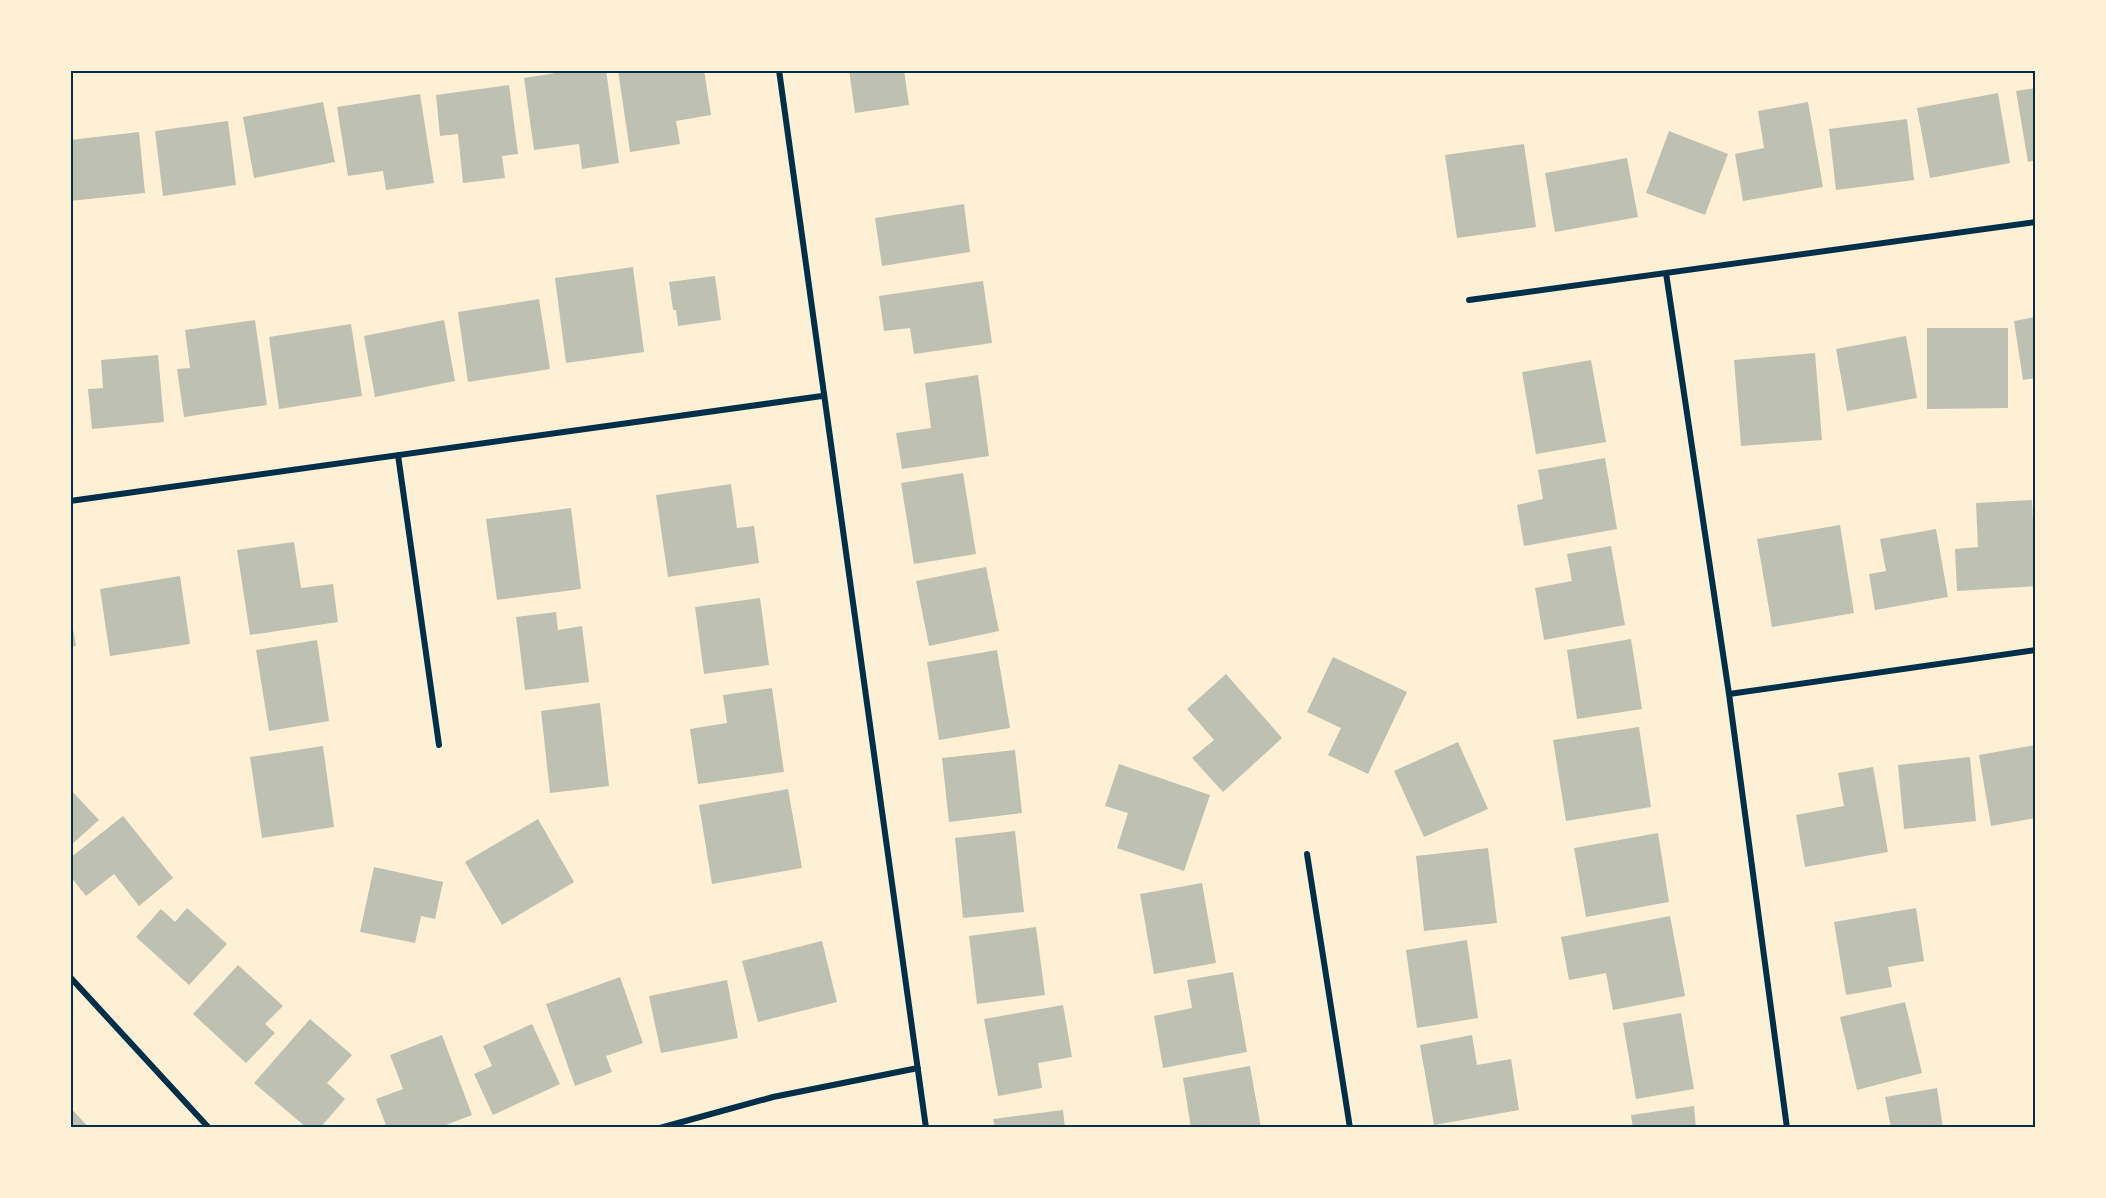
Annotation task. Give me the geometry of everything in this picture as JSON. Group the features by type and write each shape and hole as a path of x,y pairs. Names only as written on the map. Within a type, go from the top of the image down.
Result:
{"street":[{"path":"779,70 822,396 926,1128"},
{"path":"1468,300 2036,222"},
{"path":"1666,273 1729,694 1787,1128"},
{"path":"70,501 822,396"},
{"path":"398,455 439,745"},
{"path":"1729,694 2036,650"},
{"path":"1307,854 1350,1128"},
{"path":"70,977 208,1128"},
{"path":"660,1128 773,1097 918,1068"}],"building":[{"path":"575,70 606,70 619,163 582,169 579,144 534,150 524,78"},
{"path":"618,70 704,70 711,115 676,121 680,144 630,152"},
{"path":"849,70 904,70 909,105 855,113"},
{"path":"509,85 518,154 502,156 505,178 463,183 458,134 440,136 436,95"},
{"path":"2036,88 2036,160 2028,162 2016,91"},
{"path":"1998,93 2010,163 1930,178 1917,108"},
{"path":"420,94 434,183 386,190 383,171 348,176 337,107"},
{"path":"323,102 335,162 254,178 243,117"},
{"path":"1808,102 1823,187 1743,201 1735,154 1764,148 1758,111"},
{"path":"1907,119 1914,180 1836,190 1829,129"},
{"path":"228,121 236,185 163,196 155,131"},
{"path":"1669,131 1728,154 1705,215 1646,193"},
{"path":"139,132 145,193 70,201 70,140"},
{"path":"1524,144 1536,227 1457,238 1445,155"},
{"path":"1627,158 1638,217 1555,232 1545,173"},
{"path":"964,204 970,252 882,266 875,218"},
{"path":"633,267 644,352 566,363 555,278"},
{"path":"715,276 721,320 678,326 669,282"},
{"path":"983,281 992,343 914,354 910,328 884,331 879,296"},
{"path":"539,299 550,369 468,382 458,312"},
{"path":"2036,317 2036,378 2023,380 2014,321"},
{"path":"255,320 267,405 184,417 177,369 190,368 185,330"},
{"path":"444,320 455,381 375,397 364,336"},
{"path":"351,324 362,396 279,409 269,337"},
{"path":"1927,328 2008,328 2008,408 1927,409"},
{"path":"1906,336 1917,398 1847,411 1836,349"},
{"path":"1815,353 1822,440 1741,446 1734,360"},
{"path":"158,355 164,422 92,429 88,389 103,388 101,360"},
{"path":"1591,360 1606,442 1536,454 1522,372"},
{"path":"978,375 989,456 902,469 896,433 931,428 925,383"},
{"path":"1605,458 1617,529 1524,546 1517,505 1543,499 1538,470"},
{"path":"963,473 976,554 914,564 901,483"},
{"path":"731,484 737,528 754,526 759,563 668,577 656,495"},
{"path":"2032,500 2036,586 1957,591 1955,549 1978,547 1976,503"},
{"path":"571,508 581,589 497,600 486,519"},
{"path":"1840,525 1854,613 1772,627 1757,539"},
{"path":"1936,529 1948,597 1875,610 1869,574 1886,571 1880,539"},
{"path":"294,542 301,588 333,584 338,622 250,635 237,550"},
{"path":"1611,546 1625,625 1544,640 1535,588 1572,581 1567,554"},
{"path":"986,567 999,631 929,646 916,581"},
{"path":"180,576 190,644 110,656 100,589"},
{"path":"760,598 769,665 704,674 695,607"},
{"path":"70,611 76,646 70,647"},
{"path":"556,612 558,630 582,626 589,682 525,690 516,617"},
{"path":"1631,639 1642,709 1577,719 1567,650"},
{"path":"317,640 329,721 269,731 256,650"},
{"path":"997,650 1010,728 939,740 927,662"},
{"path":"1333,657 1407,692 1368,774 1328,755 1341,728 1307,712"},
{"path":"1226,674 1282,738 1223,792 1192,758 1214,740 1187,709"},
{"path":"772,688 784,772 698,784 690,729 727,723 723,695"},
{"path":"600,703 609,786 550,793 541,711"},
{"path":"1639,727 1651,807 1566,821 1553,740"},
{"path":"1458,742 1488,809 1424,837 1394,771"},
{"path":"2036,745 2036,818 1991,826 1979,755"},
{"path":"323,746 334,827 262,838 250,757"},
{"path":"1015,750 1022,813 949,822 942,758"},
{"path":"1970,757 1976,821 1904,829 1898,765"},
{"path":"1119,764 1210,795 1184,871 1117,848 1128,813 1105,806"},
{"path":"1873,767 1888,852 1805,867 1796,815 1844,806 1838,773"},
{"path":"70,789 99,820 70,846"},
{"path":"788,789 802,868 712,884 699,805"},
{"path":"123,816 173,878 139,906 114,874 86,896 70,876 70,858"},
{"path":"538,819 574,882 502,925 465,862"},
{"path":"1015,831 1024,912 963,918 955,838"},
{"path":"1658,833 1669,902 1586,917 1574,848"},
{"path":"1488,848 1497,923 1424,931 1416,856"},
{"path":"374,867 443,882 435,919 421,916 415,943 360,932"},
{"path":"1202,883 1216,963 1154,974 1140,894"},
{"path":"187,908 227,944 189,985 136,937 161,909 175,922"},
{"path":"1916,908 1924,961 1888,967 1892,987 1846,995 1834,922"},
{"path":"1670,916 1685,996 1613,1010 1606,973 1569,980 1561,937"},
{"path":"1036,927 1045,995 977,1004 969,936"},
{"path":"1467,940 1478,1018 1417,1028 1406,950"},
{"path":"822,941 837,1002 758,1022 742,961"},
{"path":"238,965 283,1006 265,1024 275,1033 246,1063 193,1014"},
{"path":"1233,972 1247,1052 1163,1068 1154,1016 1192,1008 1187,980"},
{"path":"620,977 643,1043 606,1056 612,1072 575,1086 546,1004"},
{"path":"727,980 738,1038 661,1053 649,996"},
{"path":"1905,1002 1922,1073 1857,1090 1840,1017"},
{"path":"1063,1005 1072,1057 1038,1063 1042,1088 998,1096 984,1019"},
{"path":"1681,1013 1694,1089 1636,1099 1623,1023"},
{"path":"310,1019 352,1055 327,1083 345,1099 320,1128 307,1128 254,1083"},
{"path":"532,1024 560,1084 493,1115 474,1074 492,1066 483,1046"},
{"path":"442,1035 472,1115 438,1128 387,1128 376,1099 403,1089 390,1055"},
{"path":"1472,1035 1477,1065 1511,1059 1519,1110 1434,1125 1420,1045"},
{"path":"1250,1066 1261,1128 1191,1128 1183,1078"},
{"path":"1937,1088 1943,1128 1891,1128 1885,1097"},
{"path":"1694,1106 1696,1128 1633,1128 1631,1115"},
{"path":"70,1107 89,1128 70,1128"},
{"path":"1063,1110 1065,1128 995,1128 993,1119"}]}
